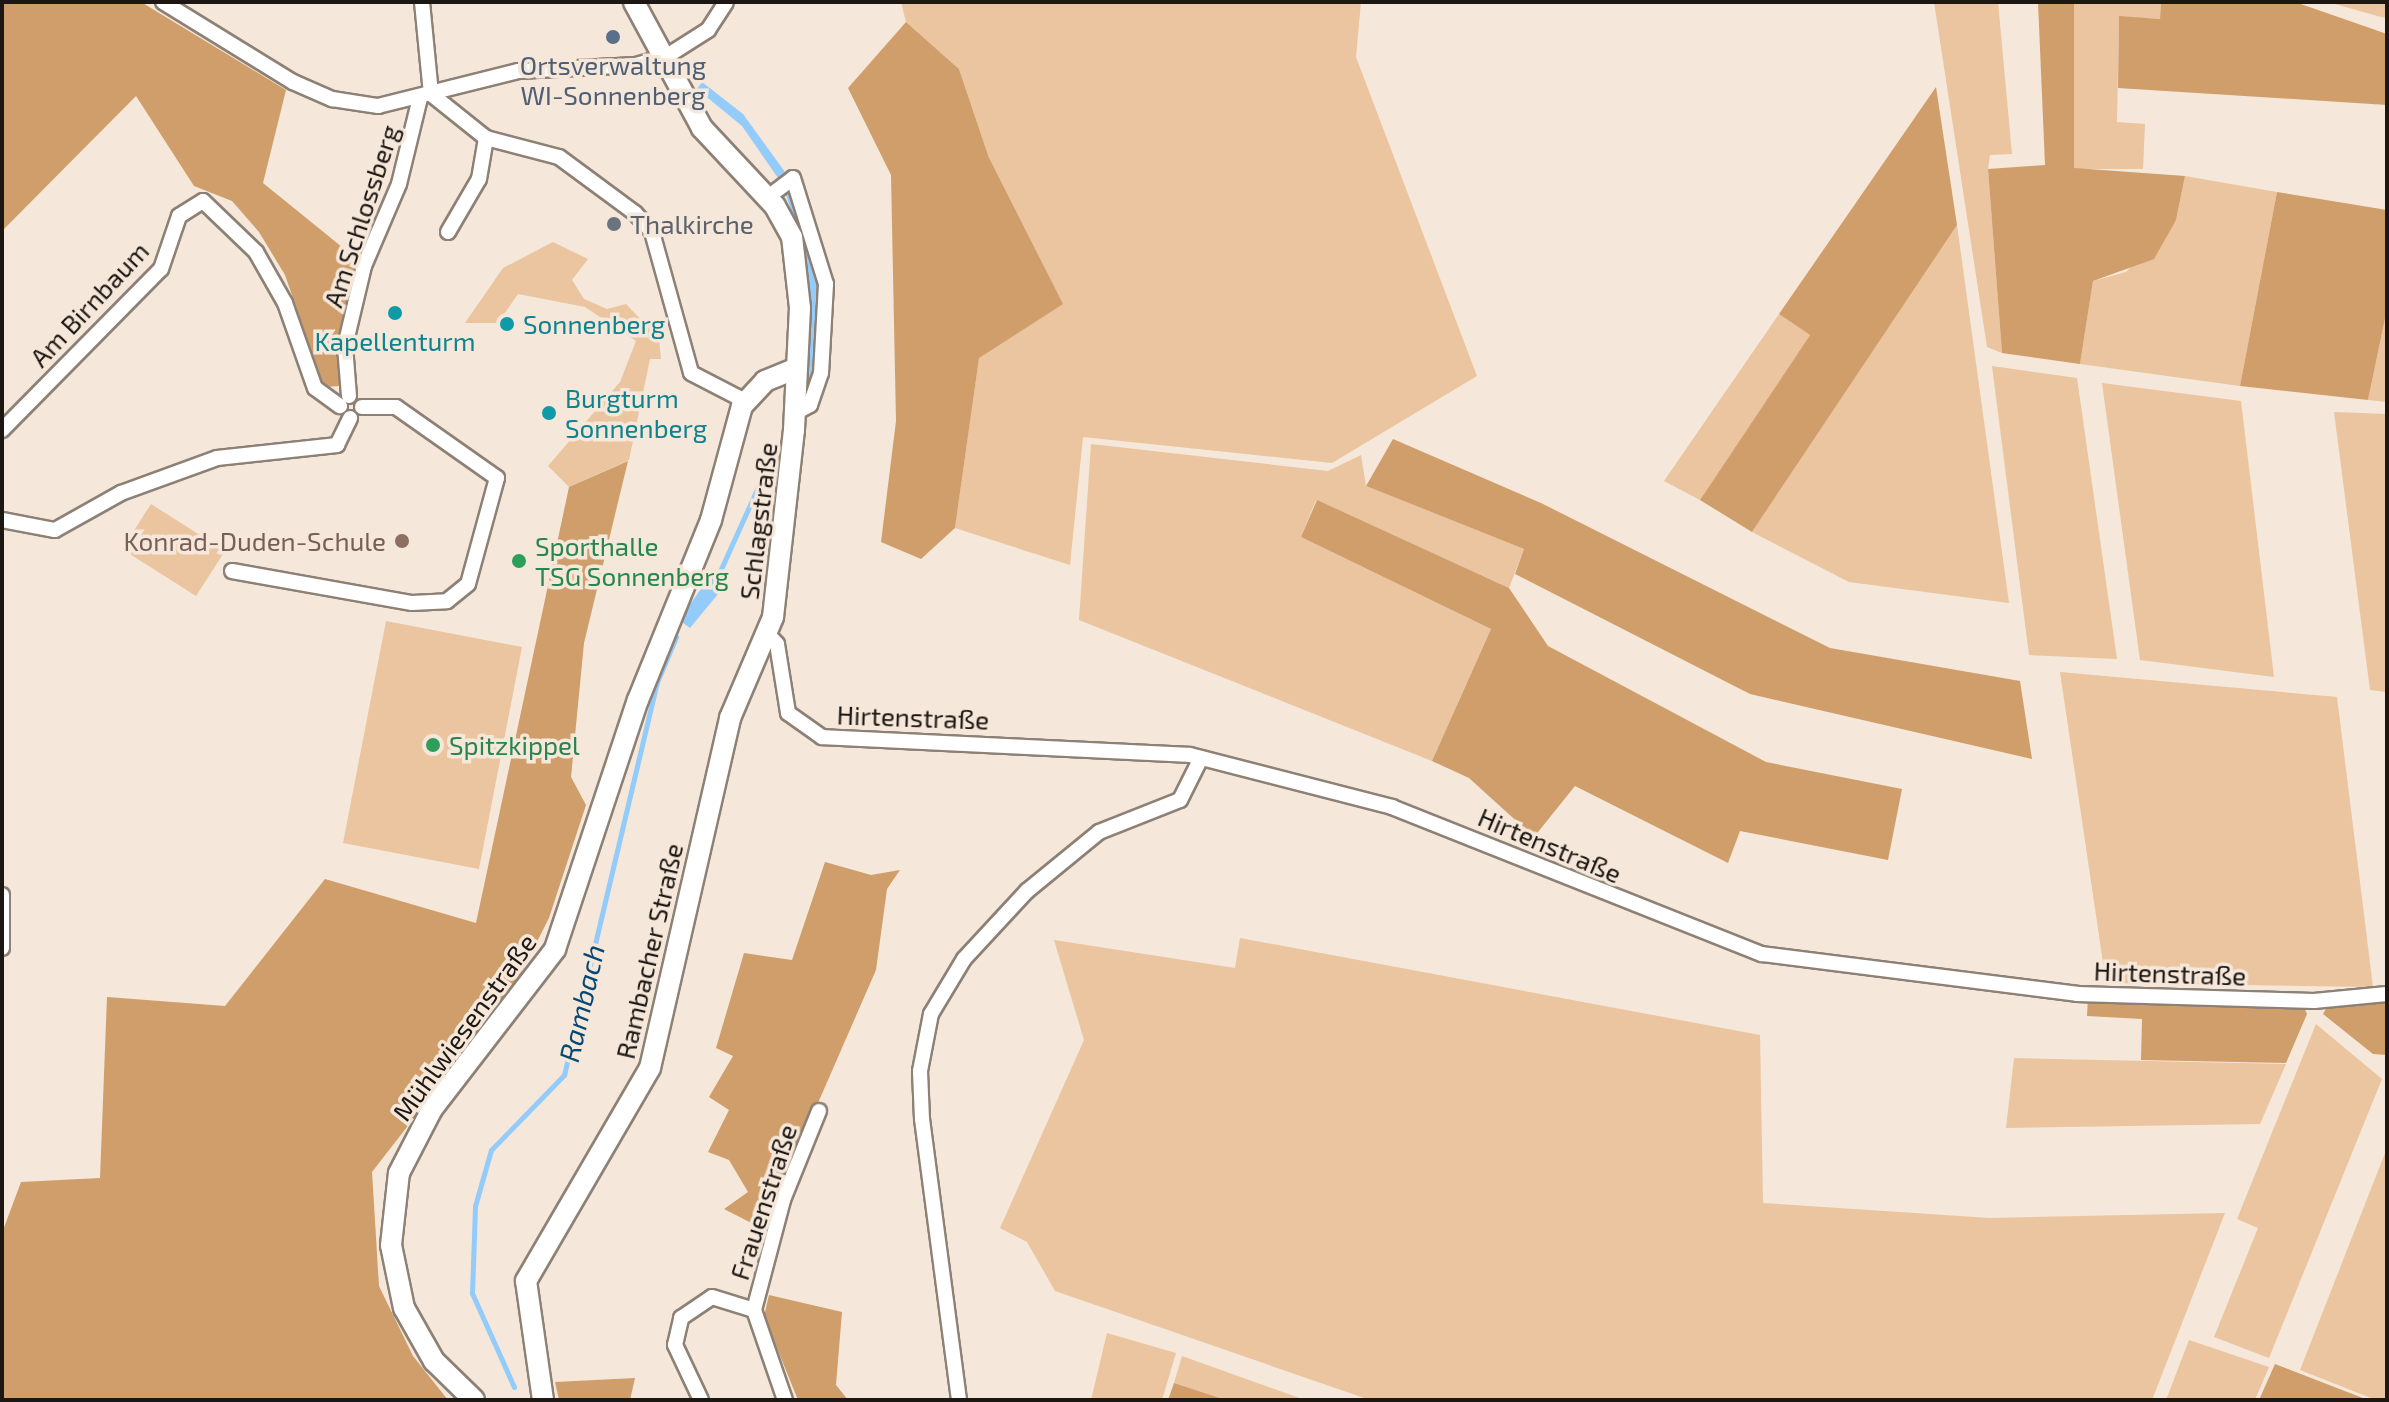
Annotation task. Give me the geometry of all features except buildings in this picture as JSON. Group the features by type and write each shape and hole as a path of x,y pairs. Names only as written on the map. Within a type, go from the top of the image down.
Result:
{"main road":[{"name":"Schlagstraße","path":"634,2 667,56 702,128 768,197 798,262 794,414 767,633"},
{"path":"745,401 765,381 794,369"},
{"name":"Mühlwiesenstraße","path":"474,1400 434,1361 401,1298 391,1245 399,1173 432,1109 555,949 649,669 711,520 745,401"},
{"name":"Rambacher Straße","path":"542,1400 526,1281 650,1068 730,718 767,633"}],"street":[{"path":"163,2 332,99 378,106 518,71 636,65 667,56 708,30 726,2"},
{"name":"Am Schlossberg","path":"346,407 345,346 358,293 399,184 426,96 422,2"},
{"path":"426,96 486,138 559,157 652,232 691,373 745,401"},
{"path":"448,232 479,179 486,138"},
{"path":"768,197 793,178 826,284 821,373 810,405 794,414"},
{"name":"Am Birnbaum","path":"2,430 161,269 179,216 195,203 212,201 256,252 285,303 315,388 346,407"},
{"path":"2,520 55,530 121,493 217,458 337,445 346,407 396,407 493,472 498,494 468,584 447,601 412,603 232,571"},
{"name":"Hirtenstraße","path":"767,633 777,644 788,713 822,737 1090,745 1201,758 1392,807 1762,954 2077,994 2314,1001 2387,994"},
{"path":"959,1400 920,1071 937,998 981,939 1063,858 1115,824 1180,800 1201,758"},
{"path":"2,895 2,948"},
{"name":"Frauenstraße","path":"785,1400 754,1310 783,1200 819,1111"},
{"path":"701,1400 675,1345 681,1318 712,1297 754,1310"}],"shaded area":[{"path":"2,2 141,2 286,90 263,183 363,264 340,386 324,387 285,275 259,232 232,201 194,186 136,96 2,231"},
{"path":"901,2 1361,2 1356,57 1477,376 1332,463 1083,437 1070,565 955,528 979,357 989,158 959,69 906,22"},
{"path":"1934,2 1998,2 2012,154 1990,155 1988,169 2002,353 1987,347"},
{"path":"2038,2 2074,2 2074,168 2185,176 2176,220 2154,259 2093,281 2080,364 2002,353 1988,169 2045,165"},
{"path":"2074,2 2161,2 2160,19 2119,17 2117,122 2145,124 2143,169 2074,169"},
{"path":"2161,2 2295,2 2387,34 2387,105 2118,88 2119,16 2160,19"},
{"path":"2328,2 2387,2 2387,18 2381,17"},
{"path":"906,22 959,69 989,158 1063,304 979,358 955,528 921,559 881,542 896,421 891,175 848,88"},
{"path":"1936,87 1957,225 1752,532 1700,500 1810,335 1779,314"},
{"path":"2185,176 2277,192 2240,386 2080,364 2093,281 2126,272 2176,220"},
{"path":"2277,192 2387,210 2387,309 2368,400 2240,386"},
{"path":"1957,225 2009,603 1849,582 1752,532"},
{"path":"553,242 588,259 572,280 584,299 607,309 626,304 659,339 661,359 650,359 629,460 569,487 548,466 620,382 636,341 585,307 518,294 498,323 465,323 503,268"},
{"path":"2387,309 2387,402 2368,400"},
{"path":"1779,314 1810,335 1700,500 1664,481"},
{"path":"1992,366 2077,378 2117,659 2029,655"},
{"path":"2102,383 2241,401 2274,677 2140,660"},
{"path":"2334,412 2387,414 2387,692 2370,690"},
{"path":"1393,439 1541,503 1830,648 2020,681 2032,759 1750,694 1515,574 1524,549 1366,486"},
{"path":"1091,444 1328,471 1361,455 1366,486 1524,549 1509,588 1316,500 1301,537 1491,629 1432,761 1079,620"},
{"path":"628,461 584,643 571,777 586,805 549,918 511,993 372,1172 379,1286 413,1356 448,1400 2,1400 2,1233 21,1182 100,1178 107,997 225,1006 325,879 476,923 569,487"},
{"path":"1317,500 1509,588 1548,646 1766,762 1902,789 1888,860 1740,831 1728,863 1575,786 1534,837 1469,778 1432,761 1491,629 1301,537"},
{"path":"151,504 225,551 196,596 122,549"},
{"name":"Spitzkippel","path":"386,621 522,647 479,869 343,843"},
{"path":"2060,672 2337,697 2373,987 2106,983"},
{"path":"825,862 871,875 900,870 887,889 876,970 763,1229 724,1209 748,1192 729,1160 708,1152 729,1110 709,1097 733,1056 716,1048 744,953 792,960"},
{"path":"1240,938 1760,1035 1763,1203 1990,1218 2225,1213 2152,1400 1370,1400 1055,1291 1027,1242 1000,1228 1084,1040 1054,940 1235,968"},
{"path":"2088,997 2303,1005 2307,1014 2286,1063 2141,1060 2142,1019 2087,1016"},
{"path":"2387,1002 2387,1055 2373,1054 2323,1014 2328,1005"},
{"path":"2316,1024 2382,1079 2269,1358 2214,1337 2258,1228 2237,1219"},
{"path":"2014,1058 2286,1064 2260,1124 2006,1128"},
{"path":"2387,1148 2387,1400 2376,1400 2300,1370"},
{"path":"769,1295 842,1312 836,1385 848,1400 798,1400 764,1316"},
{"path":"1107,1333 1176,1353 1162,1400 1091,1400"},
{"path":"2189,1340 2269,1367 2255,1400 2166,1400"},
{"path":"1182,1356 1305,1400 1226,1400 1174,1383"},
{"path":"2275,1364 2368,1400 2259,1400"},
{"path":"635,1378 630,1400 559,1400 555,1382"},
{"path":"1174,1383 1226,1400 1168,1400"}],"water":[{"path":"702,82 743,114 785,172 778,178 742,126 697,89"},
{"path":"795,187 820,270 823,328 811,389 801,386 805,252 785,192"},
{"path":"713,572 726,577 723,588 690,628 679,620"}],"waterway":[{"name":"Rambach","path":"716,580 771,458"},
{"name":"Rambach","path":"514,1387 472,1293 475,1206 491,1150 564,1075 657,682 676,637"}],"place":[{"name":"Ortsverwaltung WI-Sonnenberg","path":"613,37"},
{"name":"Thalkirche","path":"614,224"},
{"name":"Kapellenturm","path":"395,313"},
{"name":"Sonnenberg","path":"507,324"},
{"name":"Burgturm Sonnenberg","path":"549,413"},
{"name":"Konrad-Duden-Schule","path":"402,541"},
{"name":"Sporthalle TSG Sonnenberg","path":"519,561"},
{"name":"Spitzkippel","path":"433,745"}]}
